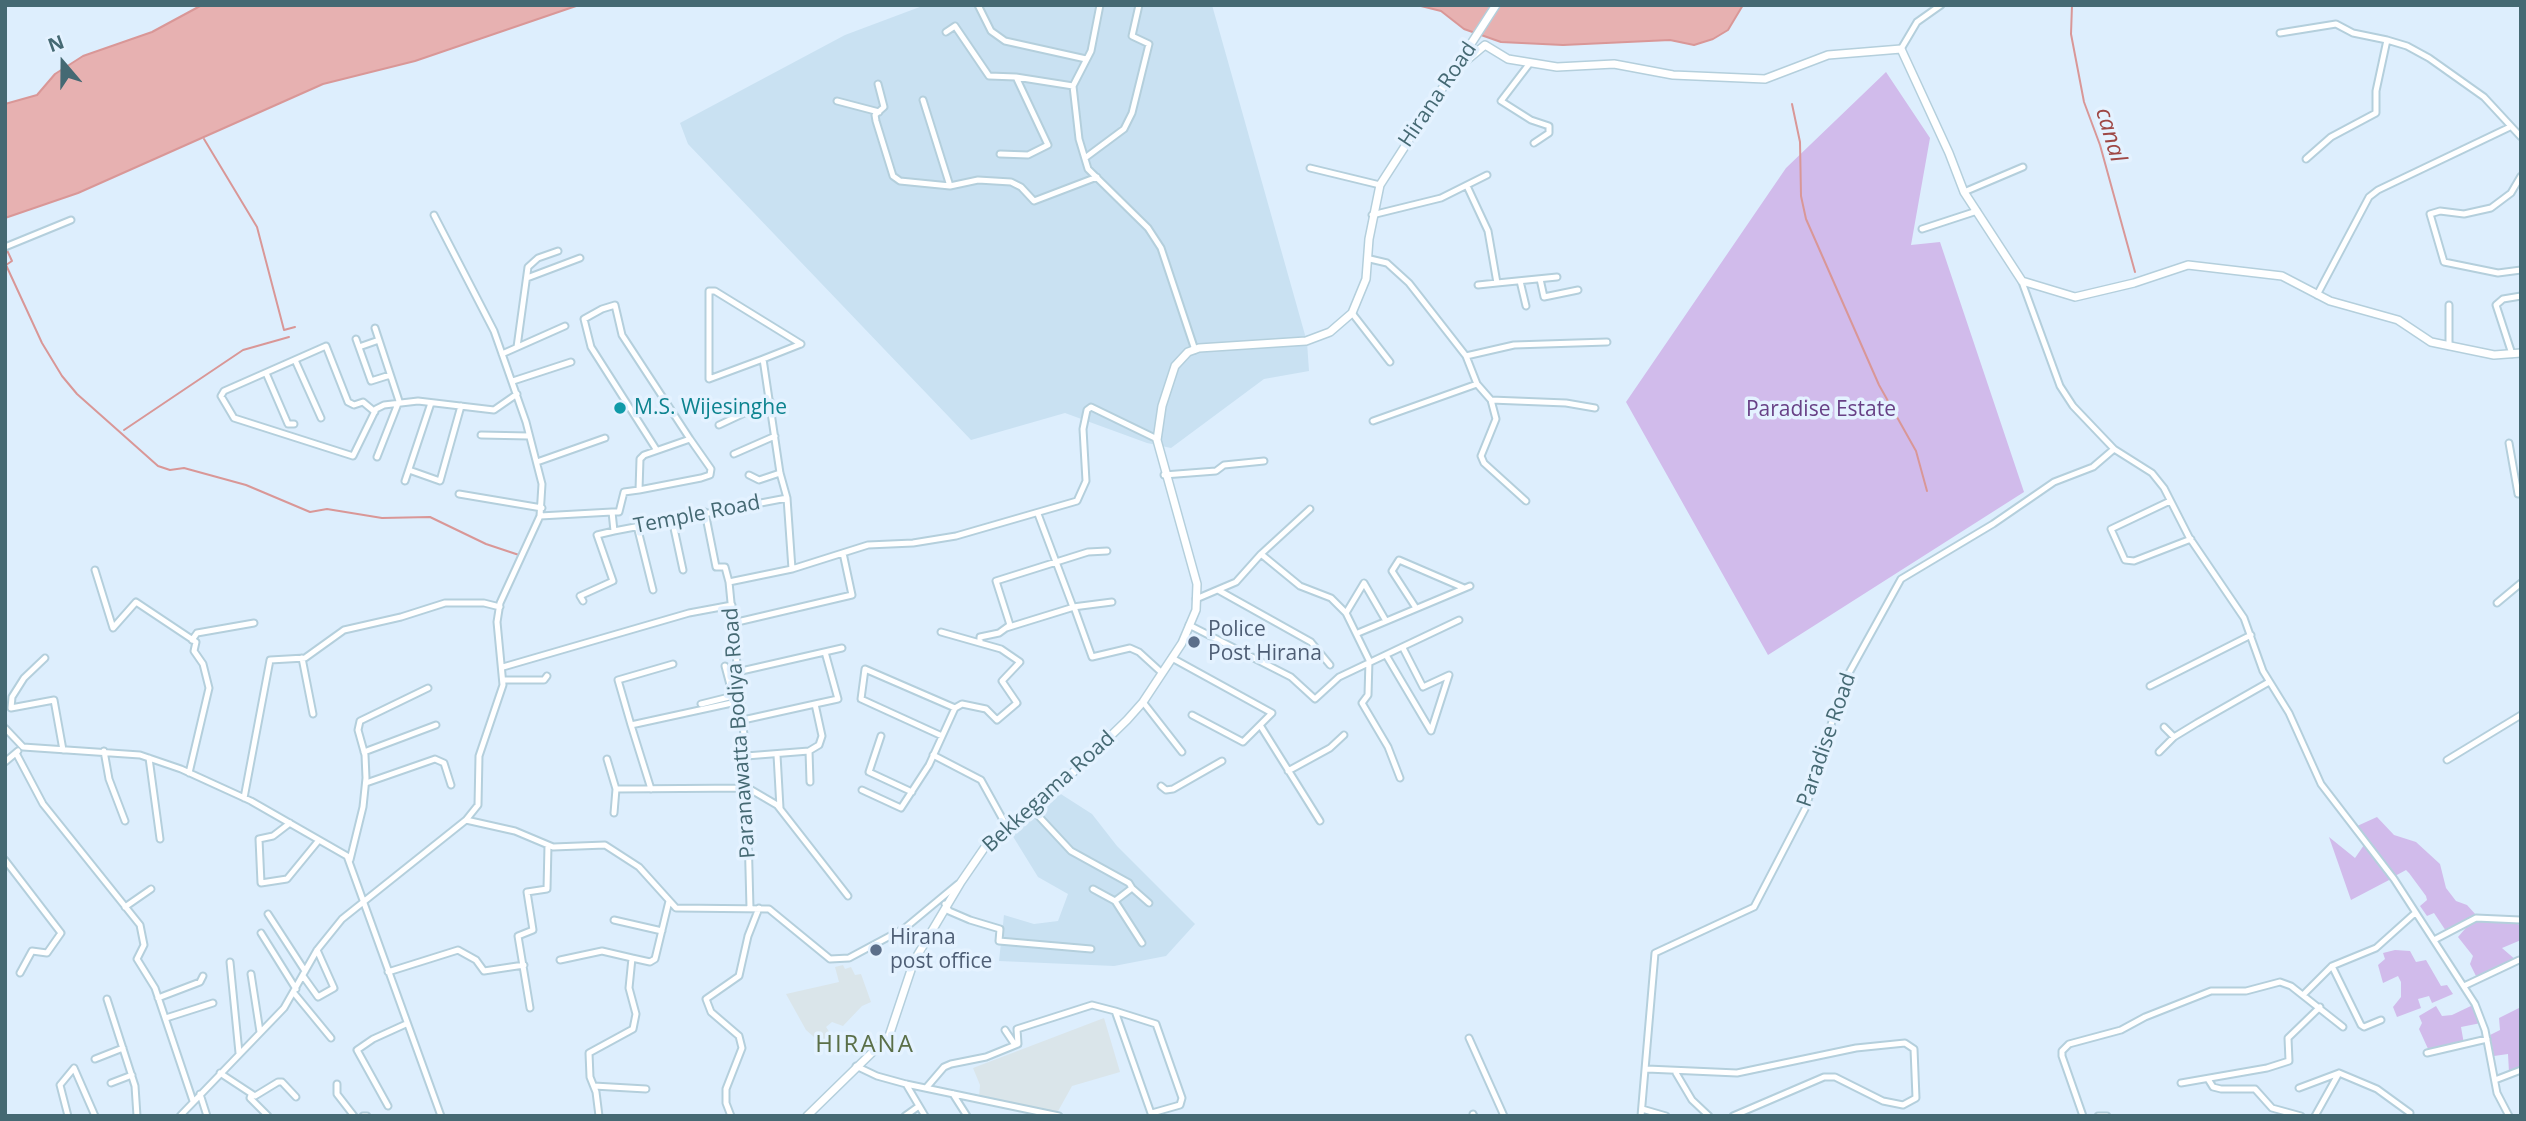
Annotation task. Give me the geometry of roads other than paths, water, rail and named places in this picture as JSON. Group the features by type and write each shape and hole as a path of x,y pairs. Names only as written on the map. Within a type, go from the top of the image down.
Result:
{"street":[{"path":"978,5 991,31 1005,41 1086,59"},
{"path":"1100,5 1091,51 1073,86 1079,139 1088,169 1148,228 1161,248 1195,350 1306,341 1330,332 1352,313 1366,279 1370,259 1372,215 1380,185 1310,168"},
{"path":"1085,158 1124,129 1132,113 1149,44 1132,36 1139,5"},
{"name":"Hirana Road","path":"1380,185 1417,123 1467,54 1496,5"},
{"path":"1901,49 1917,22 1941,5"},
{"path":"2280,33 2336,24 2353,33 2407,46 2429,58 2484,97 2521,137"},
{"path":"946,32 955,26 989,76 1016,77 1073,86"},
{"path":"2306,159 2331,137 2376,113 2376,91 2387,40"},
{"path":"1460,64 1485,45 1508,59 1557,67 1615,64 1673,75 1765,79 1828,55 1901,49"},
{"path":"1901,49 1964,192 2022,281 2060,386 2073,406 2114,449 2152,473 2191,539 2226,588 2251,635 2269,682 2289,713 2328,795 2394,879 2479,1010 2497,1093 2509,1116"},
{"path":"1530,63 1501,102 1531,120 1549,125 1549,133 1534,143"},
{"path":"1000,154 1028,155 1048,145 1016,77"},
{"path":"878,85 884,107 876,115 876,121 893,176 900,181 950,186 978,180 1011,181 1034,201 1097,177"},
{"path":"923,100 950,186"},
{"path":"837,101 879,111"},
{"path":"2317,295 2369,197 2378,190 2510,127"},
{"path":"1964,192 2023,167"},
{"path":"1372,215 1441,198 1487,175"},
{"path":"2521,176 2511,193 2491,208 2464,214 2440,211 2430,214 2444,262 2498,273 2521,270"},
{"path":"1467,186 1488,231 1497,283"},
{"path":"1922,229 1977,211"},
{"path":"180,1116 295,991 317,950 342,919 466,820 478,805 479,756 503,680 497,622 509,581 540,516 542,484 513,381 480,299 434,215"},
{"path":"5,247 71,220"},
{"path":"517,347 527,278 532,262 558,251"},
{"path":"527,278 580,258"},
{"path":"1370,259 1387,263 1409,283 1466,356 1477,384 1490,400 1496,419 1481,456 1484,463 1525,501"},
{"path":"2022,281 2075,297 2134,283 2188,265 2282,276 2317,295 2398,320 2431,342 2494,355 2516,354 2496,305 2503,299 2521,296"},
{"path":"1478,285 1557,277"},
{"path":"1540,279 1544,297 1578,290"},
{"path":"1520,281 1526,306"},
{"path":"709,291 715,291 801,344 763,359 709,379 709,291"},
{"path":"612,512 620,512 624,492 710,475 711,469 622,335 615,305 602,309 584,319 590,347 656,449"},
{"path":"2449,305 2449,346"},
{"path":"1352,313 1390,362"},
{"path":"502,354 565,326"},
{"path":"374,328 399,401 377,457"},
{"path":"356,338 372,381 390,375"},
{"path":"359,347 379,340"},
{"path":"1466,356 1514,345 1607,342"},
{"path":"375,412 363,402 354,405 348,402 326,346 222,393 230,415 353,456 375,412 384,405 399,401 431,402 499,410 517,394"},
{"name":"Bekkegama Road","path":"669,901 676,908 692,910 769,909 819,953 839,960 905,928 961,882 985,847 1059,786 1143,702 1172,658 1196,610 1197,584 1164,475 1157,439 1162,406 1175,366 1188,352 1195,350"},
{"path":"763,359 780,473 787,498 792,569"},
{"path":"295,360 321,418"},
{"path":"513,381 571,362"},
{"path":"266,373 288,424 294,424"},
{"path":"1373,421 1477,384"},
{"path":"1490,400 1566,403 1595,408"},
{"path":"719,425 770,401"},
{"path":"405,481 431,402"},
{"path":"409,470 440,481 461,406"},
{"name":"Paranawatta Bodiya Road","path":"750,908 746,756 729,582 792,569 868,545 912,543 956,536 1077,501 1084,490 1087,470 1083,429 1087,410 1091,407 1157,439"},
{"path":"481,435 529,436"},
{"path":"733,454 775,436"},
{"path":"537,462 605,438"},
{"path":"639,490 640,458 656,449 690,439"},
{"path":"2508,443 2518,494 2521,494"},
{"name":"Paradise Road","path":"1642,1112 1655,953 1754,907 1806,807 1844,682 1901,579 1993,524 2054,482 2093,467 2114,449"},
{"path":"1164,475 1216,471 1224,465 1264,461"},
{"path":"749,475 759,480 780,473"},
{"path":"459,494 542,508"},
{"name":"Temple Road","path":"540,516 612,512 614,531 787,498"},
{"path":"2170,501 2111,529 2125,559 2134,561 2191,539"},
{"path":"1196,599 1236,582 1261,554 1310,509"},
{"path":"705,512 716,567 725,567 729,582"},
{"path":"1038,514 1092,657 1130,648 1139,652 1162,674"},
{"path":"672,519 683,570"},
{"path":"637,526 653,590"},
{"path":"583,601 580,596 613,581 597,535 614,531"},
{"path":"1006,628 1010,625 996,581 1088,552 1107,551"},
{"path":"733,623 852,594 843,553"},
{"path":"1261,554 1300,586 1331,598 1346,613 1358,632 1369,660 1368,695 1362,703 1388,747 1401,778"},
{"path":"1358,632 1467,587 1399,560 1392,571 1416,608"},
{"path":"95,570 113,628 136,602 192,640 208,675 209,688 189,773"},
{"path":"1346,613 1364,583 1386,621"},
{"path":"2497,603 2521,583"},
{"path":"1218,590 1311,642 1330,665"},
{"path":"244,798 268,662 302,659 344,630 401,617 445,603 484,603 500,607"},
{"path":"980,642 981,637 1074,607 1112,603"},
{"path":"503,667 650,624 732,605"},
{"path":"1189,625 1291,677 1315,699 1339,677 1369,660 1403,648 1424,635 1460,620"},
{"path":"192,640 197,633 254,623"},
{"path":"862,790 901,808 933,755 955,708 962,704 986,709 997,720 1017,703 1002,681 1020,662 1002,649 941,632"},
{"path":"2150,686 2251,635"},
{"path":"737,672 842,648"},
{"path":"1386,655 1431,731 1449,675 1423,687 1403,648"},
{"path":"743,720 838,699 825,652"},
{"path":"45,658 24,678 12,696 11,708 54,700 63,750"},
{"path":"1172,658 1272,713 1243,742 1192,715"},
{"path":"302,659 313,714"},
{"path":"651,789 618,680 673,664"},
{"path":"725,666 733,696 741,701"},
{"path":"942,736 861,699 865,668 955,708"},
{"path":"503,680 535,681 544,680 547,676"},
{"path":"2159,752 2174,737 2269,682"},
{"path":"428,688 360,721 358,730 364,752 366,783 350,860 406,1024 441,1116"},
{"path":"701,704 733,696"},
{"path":"631,725 741,701"},
{"path":"1143,702 1182,752"},
{"path":"746,756 809,751 819,745 822,736 815,704"},
{"path":"2447,760 2521,715"},
{"path":"364,752 436,725"},
{"path":"1259,726 1320,821"},
{"path":"2164,727 2174,737"},
{"path":"5,729 23,747 104,751 149,758 189,773 244,798 319,839 350,860"},
{"path":"881,736 869,772 912,792"},
{"path":"1288,771 1330,748 1344,736"},
{"path":"5,762 23,747"},
{"path":"104,751 109,779 125,821"},
{"path":"809,751 810,782"},
{"path":"16,753 43,804 140,925 144,945 137,960 166,1018 193,1101"},
{"path":"777,755 780,809"},
{"path":"933,755 981,780 1007,827"},
{"path":"149,758 160,839"},
{"path":"366,783 435,759 442,760 451,785"},
{"path":"607,759 616,789 614,813"},
{"path":"1161,786 1166,790 1173,789 1222,761"},
{"path":"616,789 748,789 780,809 848,895"},
{"path":"1031,808 1071,851 1129,883 1149,903"},
{"path":"466,820 515,831 548,845 604,845 639,867 669,901 653,962 602,951 560,960"},
{"path":"290,823 273,836 259,839 261,883 287,879 319,839"},
{"path":"530,1008 518,936 533,930 527,892 547,889 548,845"},
{"path":"5,860 61,933 47,953 33,951 20,973"},
{"path":"807,1116 889,1037 908,976 961,882"},
{"path":"1115,901 1132,888"},
{"path":"125,908 151,889"},
{"path":"1093,889 1115,901 1143,939 1142,943"},
{"path":"942,898 949,911 1000,929 999,942 1091,949"},
{"path":"731,1116 726,1103 726,1088 742,1048 739,1036 711,1012 706,999 738,976 748,936 759,908"},
{"path":"2303,995 2332,966 2376,948 2415,913"},
{"path":"268,914 318,997 334,988 317,950"},
{"path":"2434,940 2476,918 2520,920"},
{"path":"614,920 662,931"},
{"path":"261,933 295,991 331,1038"},
{"path":"388,971 458,950 476,960 484,971 524,965"},
{"path":"599,1116 590,1077 589,1053 626,1035 636,1022 629,988 632,958"},
{"path":"2465,986 2519,960"},
{"path":"230,962 239,1052"},
{"path":"2332,966 2361,1025 2364,1027 2381,1020"},
{"path":"251,974 260,1032"},
{"path":"158,998 200,982 203,976"},
{"path":"2083,1116 2062,1056 2062,1051 2068,1044 2121,1030 2145,1017 2211,991 2246,991 2280,982 2320,1007 2343,1027"},
{"path":"107,999 132,1075 136,1116"},
{"path":"166,1018 213,1003"},
{"path":"926,1088 951,1064 986,1057 1018,1044 1017,1029 1092,1005 1115,1011 1156,1024 1182,1098 1180,1105 1152,1114 1115,1011"},
{"path":"2181,1083 2289,1061 2288,1038 2320,1007"},
{"path":"388,1106 357,1050 373,1039 406,1024"},
{"path":"1006,1030 1015,1045"},
{"path":"1469,1038 1504,1116"},
{"path":"2427,1054 2487,1039"},
{"path":"1647,1069 1676,1073 1737,1073 1856,1048 1905,1043 1914,1049 1916,1098 1903,1105 1883,1101 1835,1077 1824,1077 1733,1116"},
{"path":"95,1059 123,1048"},
{"path":"856,1066 877,1076 906,1084 1059,1116"},
{"path":"68,1116 60,1085 74,1068 95,1116"},
{"path":"2495,1080 2521,1070"},
{"path":"220,1073 251,1095 263,1094 282,1082 296,1097"},
{"path":"1676,1073 1692,1100 1710,1116"},
{"path":"2315,1116 2339,1073"},
{"path":"2298,1088 2339,1073 2377,1089 2410,1113"},
{"path":"111,1083 132,1075"},
{"path":"2208,1079 2213,1087 2221,1089 2255,1089 2272,1108 2301,1116"},
{"path":"337,1084 337,1094 354,1116"},
{"path":"906,1084 925,1116"},
{"path":"594,1086 646,1088"},
{"path":"200,1094 207,1116"},
{"path":"953,1094 967,1116"},
{"path":"251,1095 250,1098 268,1116"},
{"path":"905,1116 919,1106"},
{"path":"1642,1112 1666,1116"},
{"path":"2098,1116 2108,1116"}],"waterway":[{"name":"canal","path":"2072,5 2071,34 2084,102 2100,145 2135,272"},
{"path":"1792,104 1800,142 1801,196 1806,219 1879,385 1916,451 1927,491"},
{"path":"204,139 257,227 284,330 295,327"},
{"path":"6,248 12,261 6,265 42,343 62,376 77,394 158,466 170,470 184,468 246,485 310,512 327,509 382,518 430,517 486,544 519,555"},
{"path":"124,430 243,350 289,337"}],"place":[{"name":"M.S. Wijesinghe","path":"620,408"},
{"name":"Police Post Hirana","path":"1194,642"},
{"name":"Hirana post office","path":"876,950"}],"district":[{"name":"HIRANA","path":"865,1045"}],"park label":[{"name":"Paradise Estate","path":"1821,410"}]}
